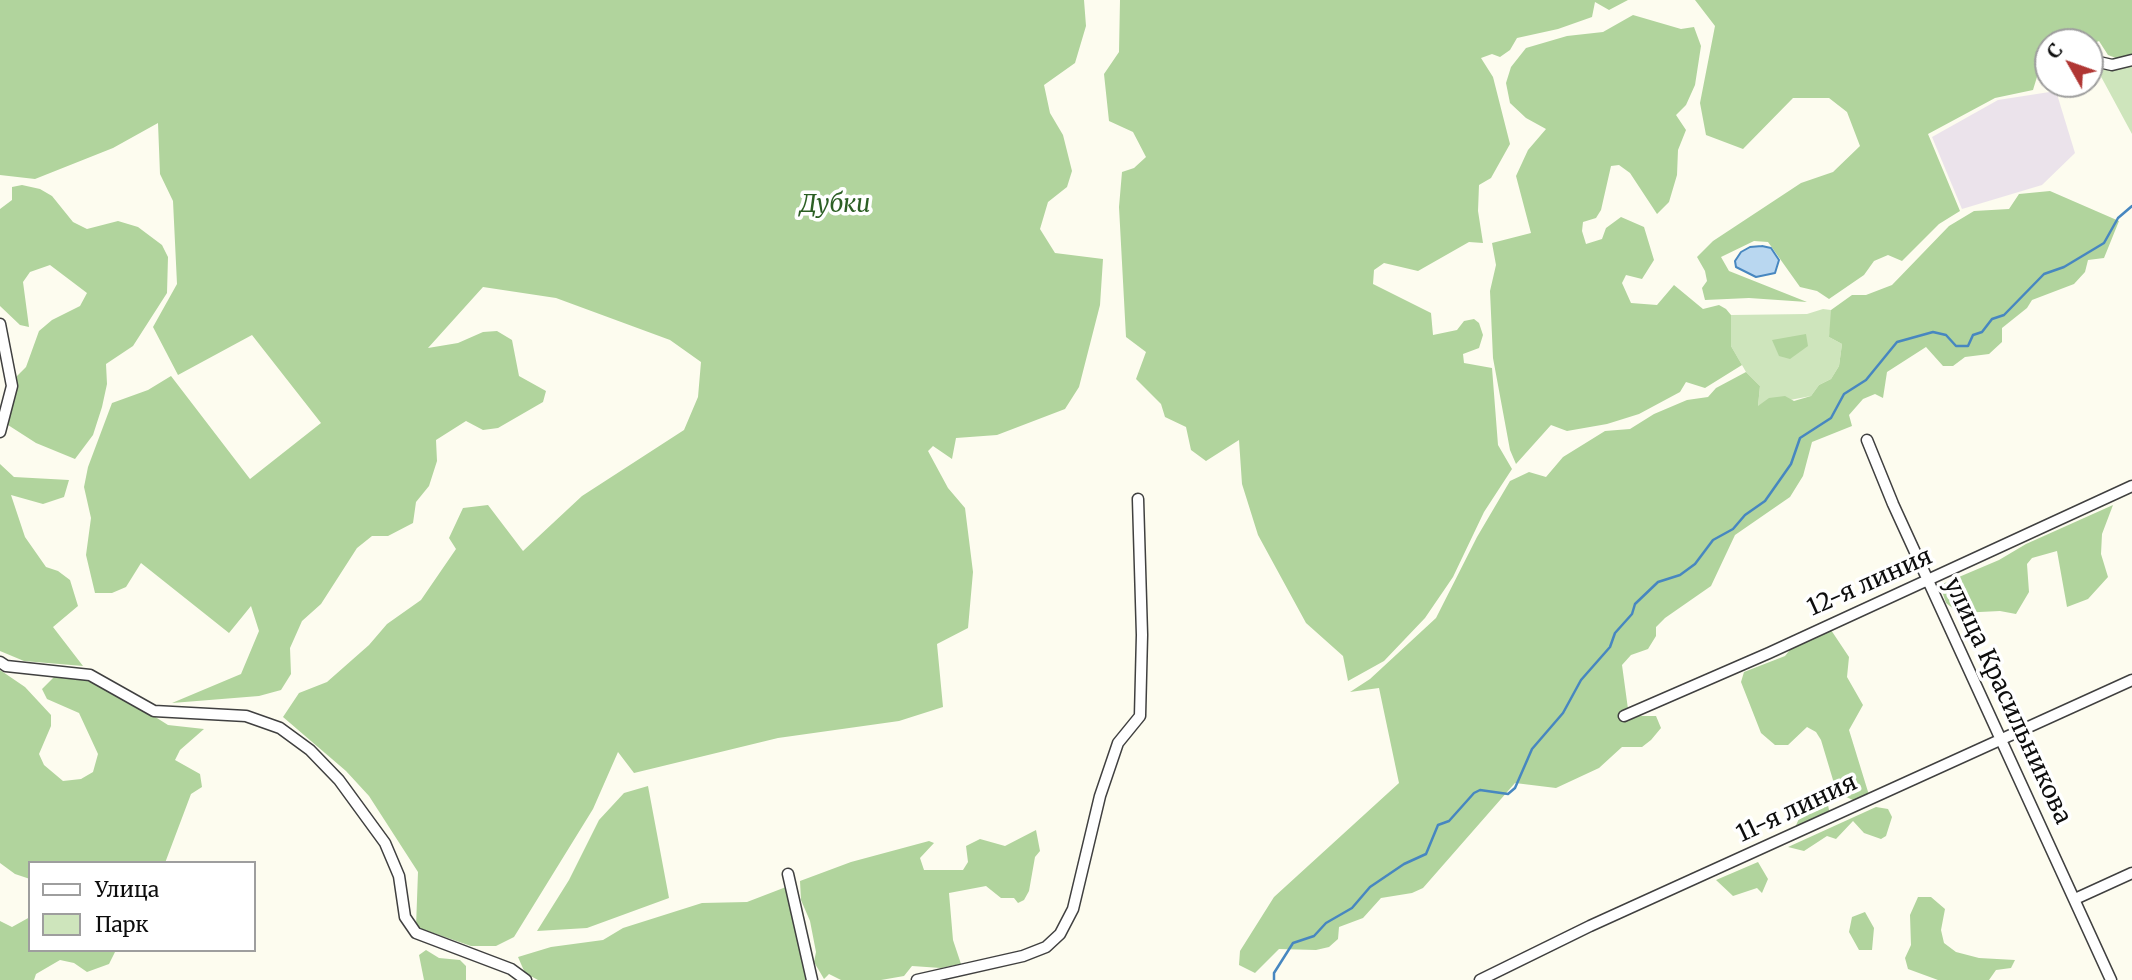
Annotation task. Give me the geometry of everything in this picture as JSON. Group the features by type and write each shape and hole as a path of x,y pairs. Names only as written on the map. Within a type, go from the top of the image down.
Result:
{"street":[{"path":"2104,63 2112,65 2132,60"},
{"path":"0,324 12,386 0,432"},
{"name":"улица Красильникова","path":"1867,440 2111,980"},
{"name":"12-я линия","path":"1624,716 2132,486"},
{"path":"918,980 1023,956 1046,947 1060,934 1073,909 1100,796 1118,743 1140,716 1142,635 1138,499"},
{"path":"0,662 6,666 90,675 154,711 246,716 280,728 310,750 339,780 385,843 394,858 409,925 424,938 512,969 526,980"},
{"name":"11-я линия","path":"1480,980 2132,680"},
{"path":"2075,899 2132,873"},
{"path":"788,874 812,980"}],"shaded area":[{"path":"2034,94 2034,98 2058,98 2075,153 2042,185 1962,209 1932,137 1998,100"}],"green space":[{"name":"Дубки","path":"0,0 1084,0 1086,26 1075,63 1044,85 1050,113 1063,135 1072,171 1067,187 1048,202 1040,229 1055,253 1103,259 1100,305 1079,387 1065,409 997,435 956,438 952,459 933,446 928,451 948,488 965,508 973,572 968,628 937,644 943,707 899,721 778,738 634,773 618,752 593,809 514,937 496,946 471,946 416,927 418,872 369,796 346,771 283,717 299,693 327,682 369,645 387,624 421,600 456,549 449,538 463,508 488,505 523,551 582,496 684,430 698,397 701,362 670,340 556,298 483,287 428,348 458,343 483,332 497,331 512,340 519,376 546,391 543,402 498,428 483,430 466,421 436,440 437,461 429,486 416,502 413,523 388,536 372,536 357,548 321,604 302,621 290,648 291,674 281,690 259,696 172,703 241,674 259,631 251,606 229,633 141,563 126,587 112,593 95,593 86,555 91,518 84,487 88,467 112,403 148,390 171,376 250,479 321,423 252,335 178,375 153,327 177,284 173,201 160,174 158,123 113,148 35,179 0,175"},
{"path":"1120,0 1628,0 1609,10 1595,2 1592,17 1558,29 1517,38 1510,50 1500,57 1492,54 1481,58 1493,77 1510,144 1491,178 1479,185 1478,211 1483,243 1469,242 1418,271 1384,263 1374,270 1373,284 1431,313 1433,335 1457,330 1464,321 1474,319 1479,323 1483,335 1479,348 1463,354 1464,363 1492,368 1498,445 1512,469 1484,512 1453,577 1425,618 1384,661 1348,681 1343,656 1306,623 1258,535 1242,484 1239,440 1206,461 1191,450 1186,427 1165,417 1161,404 1136,379 1146,352 1126,337 1119,207 1122,172 1134,168 1146,157 1133,132 1109,121 1104,74 1119,52"},
{"path":"1695,0 2132,0 2132,56 2116,58 2108,55 2104,49 2104,28 2034,28 2033,90 1995,98 1928,134 1960,211 1939,224 1902,261 1888,255 1874,261 1864,275 1829,299 1817,291 1800,287 1768,242 1754,241 1721,257 1729,271 1807,302 1749,298 1705,300 1702,288 1707,281 1697,257 1713,241 1801,183 1833,172 1860,146 1847,112 1829,98 1793,98 1743,149 1706,135 1700,103 1715,26"},
{"path":"1633,15 1681,29 1694,27 1701,46 1695,85 1686,105 1676,115 1686,130 1678,150 1677,175 1669,202 1657,214 1630,173 1619,165 1611,166 1601,210 1596,218 1583,222 1582,231 1586,244 1602,239 1606,228 1621,217 1644,227 1654,260 1642,279 1626,275 1622,283 1631,303 1657,305 1674,285 1703,309 1719,305 1731,315 1731,346 1742,365 1705,388 1686,382 1680,392 1639,414 1607,424 1567,431 1551,425 1516,464 1510,450 1493,358 1490,291 1496,265 1492,243 1531,233 1516,176 1528,150 1546,129 1526,118 1510,103 1506,83 1511,67 1526,48 1567,36 1603,32"},
{"path":"2132,65 2132,134 2104,82 2104,70"},
{"path":"22,185 40,189 52,196 73,222 87,229 118,221 138,227 162,245 168,257 167,293 133,346 106,364 107,384 93,435 75,459 36,443 8,425 16,377 26,367 39,331 52,320 80,306 87,293 50,265 30,272 23,282 29,327 20,325 0,306 0,209 12,200 12,187"},
{"path":"2050,191 2119,221 2104,258 2088,260 2085,272 2074,284 2032,300 2027,308 2002,328 2002,342 1989,354 1965,357 1953,366 1943,366 1926,347 1887,372 1883,398 1875,394 1863,399 1849,415 1852,426 1812,442 1803,476 1790,497 1735,535 1711,586 1665,618 1656,627 1656,636 1648,649 1631,655 1622,665 1628,709 1636,716 1656,716 1661,728 1651,740 1642,747 1622,747 1599,768 1556,788 1515,783 1423,888 1412,893 1381,898 1363,918 1339,927 1338,939 1329,947 1316,950 1279,949 1255,973 1239,965 1240,951 1274,897 1399,783 1379,688 1350,692 1370,679 1436,618 1477,537 1510,481 1529,472 1546,477 1563,457 1605,431 1630,429 1654,414 1687,400 1708,397 1716,388 1746,372 1760,386 1758,406 1769,398 1785,396 1794,401 1811,396 1819,385 1831,379 1839,366 1842,344 1829,337 1831,310 1852,295 1866,295 1892,285 1949,226 1974,211 2009,209 2019,194"},
{"path":"1823,309 1831,310 1829,337 1842,344 1839,366 1831,379 1819,385 1811,396 1758,406 1760,386 1746,372 1731,346 1731,315 1807,314"},
{"path":"1806,334 1808,346 1790,359 1779,356 1772,340"},
{"path":"0,464 14,477 69,480 64,497 43,504 11,495 25,537 46,567 58,571 70,580 78,606 53,627 83,666 24,661 0,651"},
{"path":"2113,505 2102,534 2101,554 2108,577 2088,599 2067,607 2057,551 2032,558 2027,564 2029,592 2016,614 2000,611 1959,613 1946,603 1940,585"},
{"path":"1831,630 1849,657 1847,677 1863,705 1849,730 1869,795 1855,801 1842,795 1833,780 1816,732 1807,727 1788,745 1775,745 1761,733 1741,682 1744,672 1785,656 1793,646 1818,633"},
{"path":"0,670 25,687 51,715 51,726 39,754 44,765 63,781 81,779 93,772 98,754 79,713 47,699 42,689 56,675 100,682 168,725 204,729 180,750 175,760 200,774 202,787 191,794 166,861 28,861 28,878 15,874 0,863"},
{"path":"648,786 669,898 587,928 537,931 569,880 599,820 624,793"},
{"path":"1825,790 1830,815 1790,838 1804,808 1819,791"},
{"path":"1876,807 1888,809 1892,817 1886,836 1881,839 1864,833 1853,821 1836,839 1827,836 1804,851 1788,847"},
{"path":"1036,830 1040,851 1035,857 1029,891 1024,900 1018,903 1014,898 1001,898 986,886 949,893 953,940 961,964 941,968 912,966 904,976 881,980 841,980 829,974 824,979 814,962 816,952 810,921 801,900 800,881 851,862 929,841 934,843 920,858 924,870 963,870 968,862 966,846 980,839 1005,846"},
{"path":"1758,862 1768,879 1762,893 1757,888 1733,896 1716,880"},
{"path":"786,887 806,980 538,980 525,973 518,957 551,947 603,940 623,928 702,903 747,902"},
{"path":"1918,897 1931,897 1945,909 1941,930 1944,943 1956,952 1979,958 2015,960 2011,968 1996,970 1989,980 1938,980 1908,969 1905,958 1911,945 1910,915"},
{"path":"1865,912 1874,928 1872,950 1859,950 1849,932 1852,917"},
{"path":"28,918 28,952 115,952 109,964 87,972 74,963 60,960 36,974 34,980 0,980 0,921 12,927"},
{"path":"426,950 439,958 460,960 466,966 466,980 424,980 419,955"}],"water":[{"path":"1750,247 1771,248 1779,260 1775,273 1756,277 1736,267 1735,261 1741,252"}],"waterway":[{"path":"1274,980 1274,973 1293,943 1314,936 1326,923 1352,908 1370,887 1404,864 1426,854 1438,825 1449,821 1474,793 1480,790 1508,794 1515,788 1532,749 1563,713 1581,680 1610,647 1615,633 1632,614 1635,604 1658,582 1680,575 1695,564 1713,540 1733,529 1745,515 1765,501 1791,464 1800,438 1831,418 1844,394 1866,380 1897,342 1933,332 1946,335 1956,346 1968,346 1973,335 1982,332 1992,319 2004,315 2044,274 2064,267 2104,243 2118,218 2132,206"}]}
